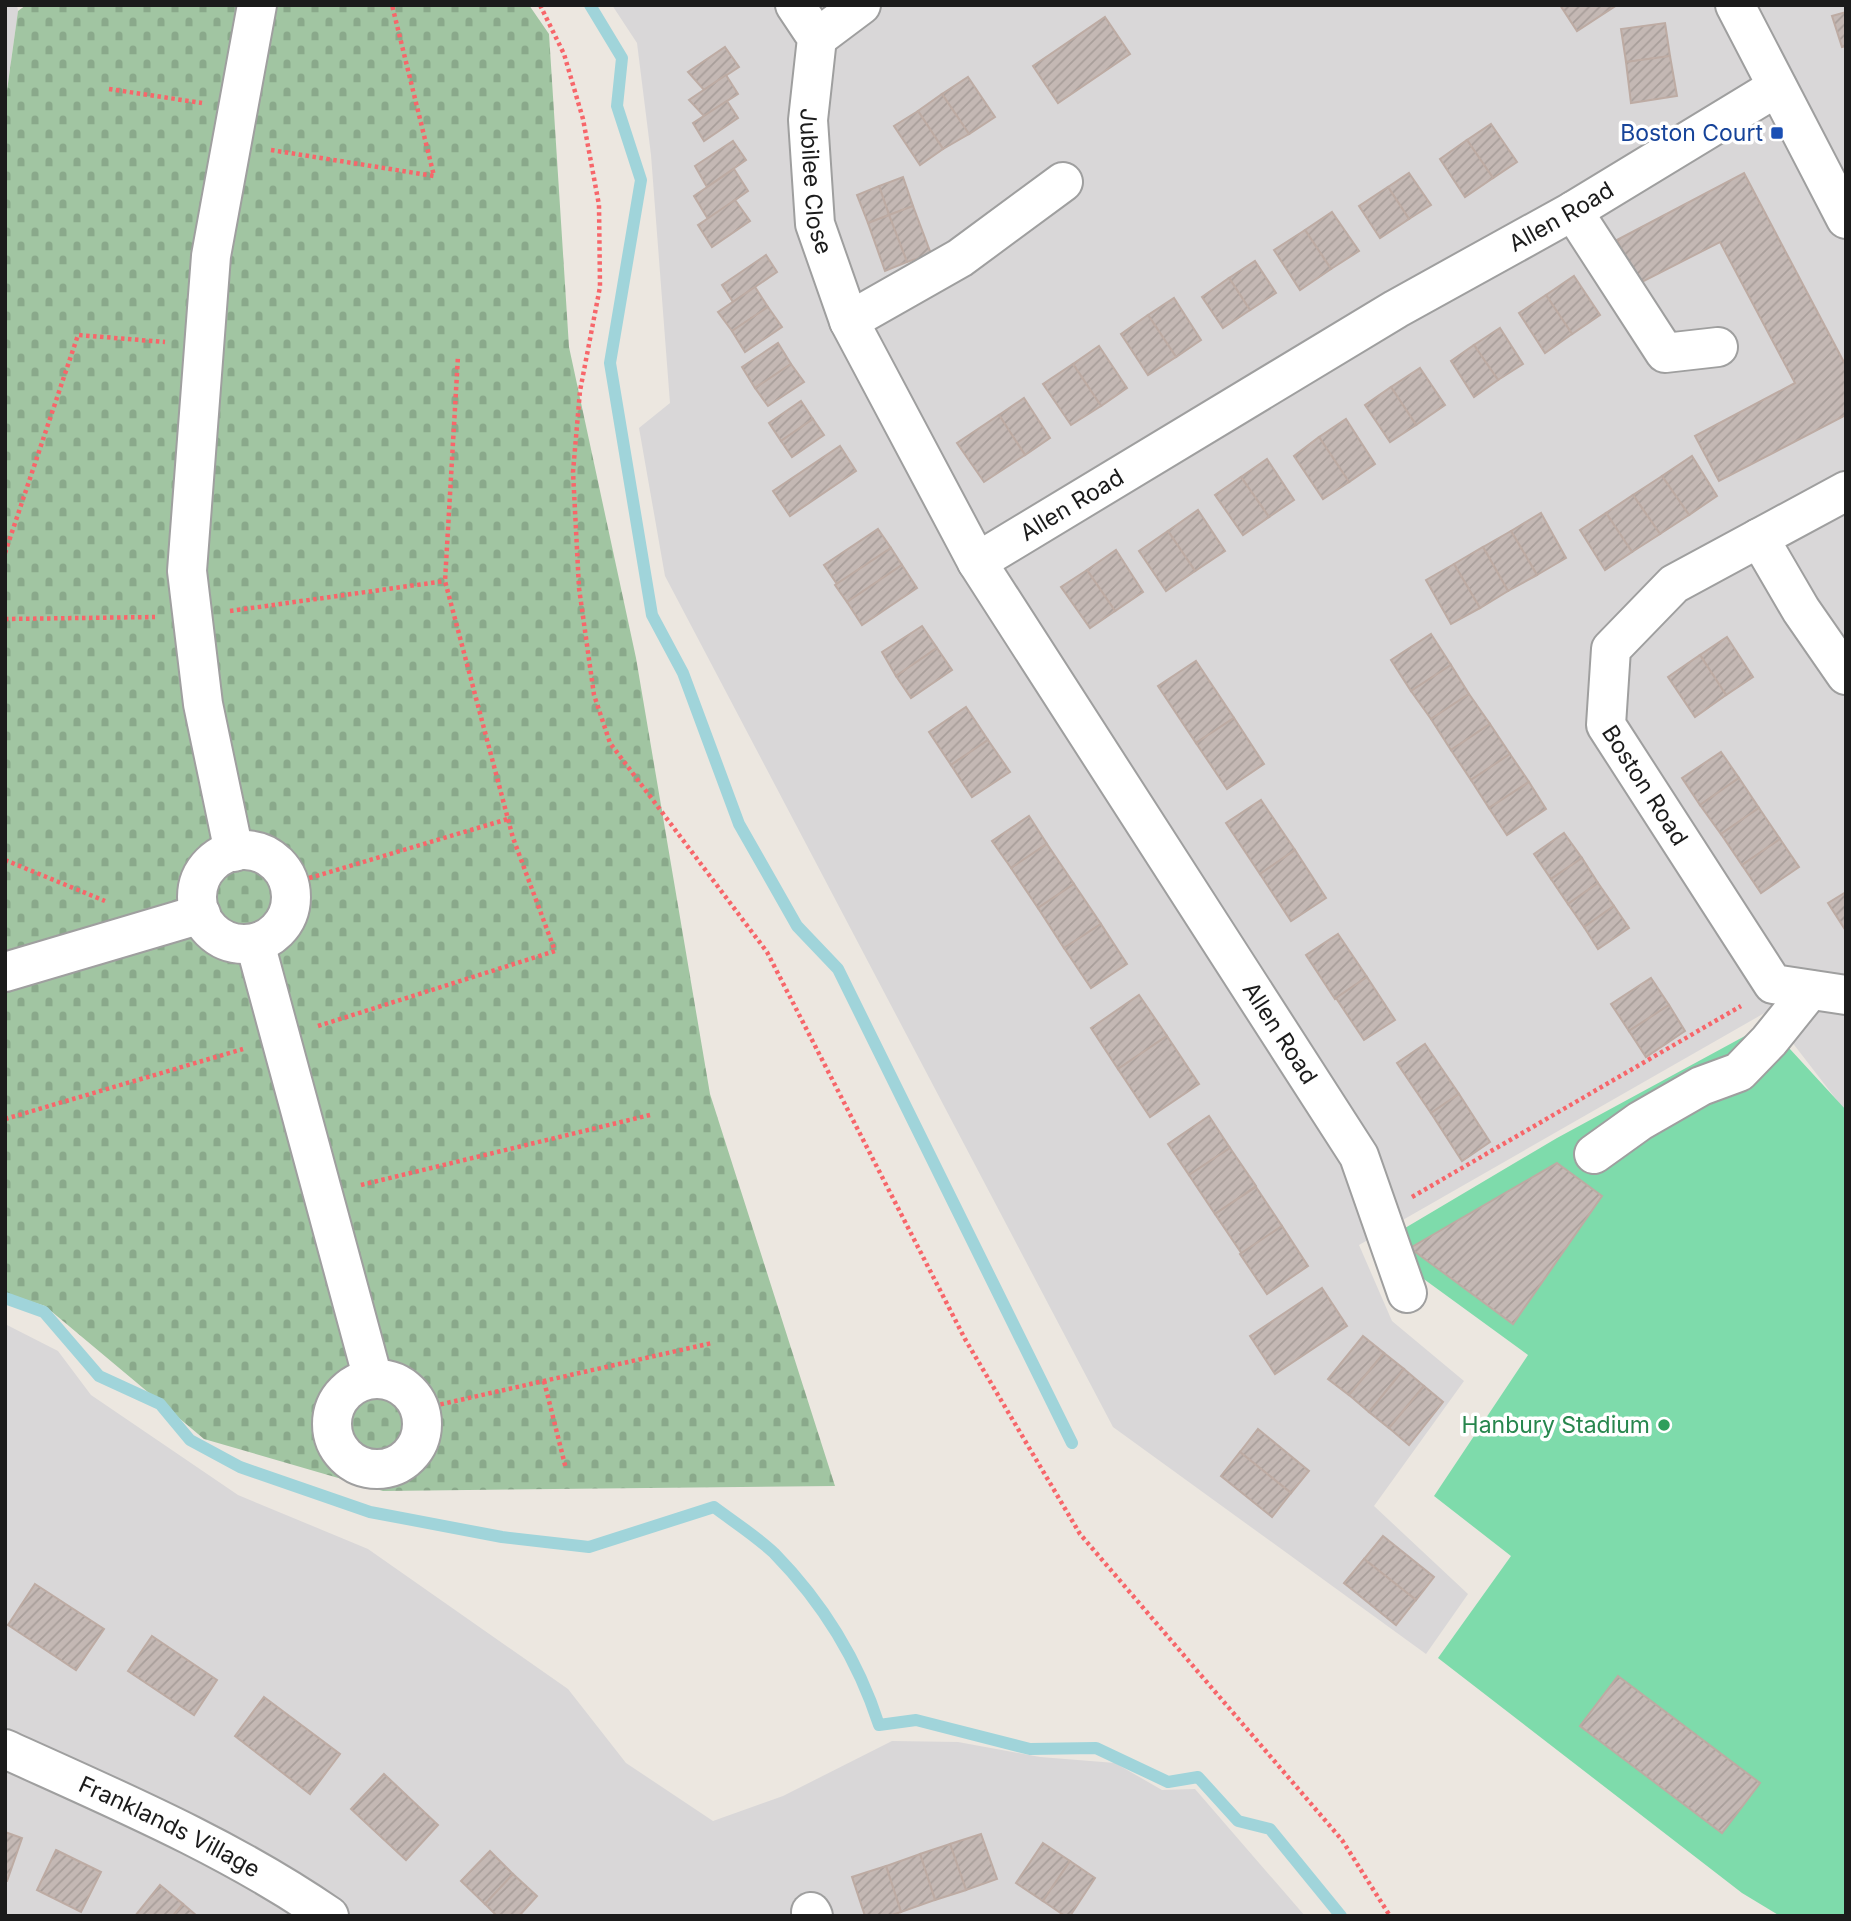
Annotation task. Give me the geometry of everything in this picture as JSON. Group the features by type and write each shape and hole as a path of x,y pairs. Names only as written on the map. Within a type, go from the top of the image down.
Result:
{"street":[{"path":"234,852 203,704 187,571 211,256 257,5"},
{"path":"796,5 817,38 861,5"},
{"path":"1735,5 1846,219"},
{"name":"Jubilee Close","path":"817,38 808,120 815,225 849,321 976,562"},
{"name":"Allen Road","path":"1407,1293 1360,1156 976,562 1396,309 1573,211 1777,87"},
{"path":"849,321 960,258 1063,182"},
{"path":"1573,211 1665,353 1718,347"},
{"name":"Boston Road","path":"1773,984 1606,726 1611,649 1674,584 1846,491"},
{"path":"1759,538 1801,610 1846,675"},
{"path":"234,852 257,852 271,859 282,870 289,884 288,914 274,932 255,943 225,940 212,932 201,914 198,889 203,874 213,862 234,852"},
{"path":"5,972 201,914"},
{"path":"255,943 373,1379"},
{"path":"1773,984 1828,993"},
{"path":"1594,1154 1640,1121 1691,1092 1739,1072 1769,1041 1828,993"},
{"path":"373,1379 401,1385 412,1395 420,1409 420,1440 412,1453 400,1463 370,1469 355,1463 336,1443 333,1415 347,1391 373,1379"},
{"name":"Franklands Village","path":"5,1749 170,1824 249,1866 330,1916"}],"path":[{"path":"110,89 235,126 434,176 392,5"},
{"path":"540,5 568,67 583,119 599,205 600,287 580,391 573,472 579,588 594,695 610,743 767,952 965,1339 1080,1534 1342,1840 1390,1916"},
{"path":"5,553 78,335 204,345"},
{"path":"5,1119 280,1038 555,951 508,819 445,581 458,356"},
{"path":"289,884 508,819"},
{"path":"5,860 163,925"},
{"path":"1381,1216 1718,1021 1773,984"},
{"path":"323,1194 650,1115"},
{"path":"420,1409 712,1343"},
{"path":"544,1381 566,1469"}],"shaded area":[{"path":"5,5 17,5 18,11 5,105"},
{"path":"612,5 1846,5 1846,1112 1768,1011 1359,1245 1392,1321 1464,1381 1374,1506 1468,1594 1426,1654 1113,1427 665,576 639,428 670,403 651,155 637,43"},
{"path":"5,1324 58,1351 91,1395 238,1495 368,1549 568,1689 626,1763 713,1821 783,1796 892,1741 958,1742 1040,1757 1115,1763 1162,1790 1195,1789 1305,1916 5,1916"}],"green space":[{"path":"26,5 529,5 549,34 569,347 636,658 710,1094 835,1486 383,1491 204,1439 45,1306 5,1293 5,105 18,11"},
{"name":"Hanbury Stadium","path":"1767,1024 1846,1110 1846,1916 1780,1916 1742,1893 1438,1658 1511,1556 1434,1496 1528,1355 1410,1269 1400,1231 1557,1138"}],"building":[{"path":"1560,5 1617,5 1577,31"},
{"path":"1846,12 1846,46 1842,47 1832,16"},
{"path":"1105,17 1130,54 1058,103 1033,66"},
{"path":"1665,23 1670,56 1626,62 1621,29"},
{"path":"725,47 739,67 704,90 688,72"},
{"path":"1670,56 1677,96 1631,103 1626,62"},
{"path":"726,75 738,94 704,116 689,100"},
{"path":"968,77 995,117 969,134 942,94"},
{"path":"942,94 969,134 943,149 918,111"},
{"path":"727,101 738,118 704,141 693,123"},
{"path":"918,111 943,149 920,165 894,126"},
{"path":"1491,124 1517,162 1493,178 1467,140"},
{"path":"1467,140 1493,178 1465,197 1440,159"},
{"path":"733,141 746,160 707,187 695,166"},
{"path":"734,169 748,191 708,219 694,196"},
{"path":"1409,173 1431,205 1409,219 1388,187"},
{"path":"1744,173 1846,366 1846,415 1719,481 1695,436 1795,383 1720,242 1640,283 1617,240"},
{"path":"903,177 913,206 889,215 879,186"},
{"path":"879,186 889,215 868,223 857,195"},
{"path":"1388,187 1409,219 1380,238 1359,206"},
{"path":"735,200 750,221 712,247 698,225"},
{"path":"913,206 931,254 907,262 889,215"},
{"path":"1332,212 1359,251 1331,269 1305,230"},
{"path":"889,215 907,262 885,271 868,223"},
{"path":"1305,230 1331,269 1300,290 1274,250"},
{"path":"766,255 777,272 733,302 722,285"},
{"path":"1255,261 1276,293 1250,310 1229,278"},
{"path":"1574,276 1600,315 1572,334 1546,295"},
{"path":"1229,278 1250,310 1223,328 1202,297"},
{"path":"755,287 768,307 732,331 718,312"},
{"path":"1546,295 1572,334 1545,353 1519,313"},
{"path":"1174,298 1201,340 1176,357 1148,315"},
{"path":"768,307 782,327 745,352 732,331"},
{"path":"1148,315 1176,357 1148,375 1121,334"},
{"path":"1500,328 1523,364 1498,380 1474,345"},
{"path":"778,343 791,364 755,388 742,367"},
{"path":"1474,345 1498,380 1474,397 1451,361"},
{"path":"1099,346 1127,388 1101,406 1073,364"},
{"path":"791,364 804,382 768,406 755,388"},
{"path":"1073,364 1101,406 1071,425 1043,384"},
{"path":"1420,368 1445,405 1416,425 1391,387"},
{"path":"1391,387 1416,425 1390,442 1365,405"},
{"path":"1024,398 1050,438 1025,455 999,415"},
{"path":"801,401 813,419 781,441 769,423"},
{"path":"999,415 1025,455 984,482 957,443"},
{"path":"813,419 824,435 792,457 781,441"},
{"path":"1346,419 1375,464 1349,482 1319,437"},
{"path":"1319,437 1349,482 1323,499 1294,456"},
{"path":"840,446 856,471 790,516 773,491"},
{"path":"1692,456 1717,496 1689,515 1662,476"},
{"path":"1267,459 1294,500 1269,517 1241,477"},
{"path":"1662,476 1689,515 1660,534 1633,495"},
{"path":"1241,477 1269,517 1243,535 1215,495"},
{"path":"1633,495 1660,534 1632,552 1606,513"},
{"path":"1198,510 1225,551 1195,571 1168,531"},
{"path":"1541,513 1566,558 1537,575 1511,531"},
{"path":"1606,513 1632,552 1605,570 1580,530"},
{"path":"878,529 891,548 837,584 824,565"},
{"path":"1168,531 1195,571 1166,591 1139,551"},
{"path":"1511,531 1537,575 1508,591 1483,547"},
{"path":"1483,547 1508,591 1480,608 1454,564"},
{"path":"891,548 902,565 847,602 835,585"},
{"path":"1116,550 1143,592 1115,611 1087,570"},
{"path":"1454,564 1480,608 1451,624 1426,580"},
{"path":"902,565 917,588 862,625 847,602"},
{"path":"1087,570 1115,611 1090,628 1061,587"},
{"path":"922,626 937,648 896,676 882,652"},
{"path":"1431,634 1451,665 1411,691 1391,660"},
{"path":"1727,637 1753,677 1726,695 1700,655"},
{"path":"937,648 952,670 911,698 896,676"},
{"path":"1700,655 1726,695 1695,717 1668,677"},
{"path":"1196,661 1234,718 1196,743 1158,686"},
{"path":"1451,665 1469,694 1431,719 1411,691"},
{"path":"1469,694 1490,724 1451,750 1431,719"},
{"path":"966,707 988,740 951,765 929,732"},
{"path":"1234,718 1264,764 1227,789 1196,743"},
{"path":"1490,724 1510,754 1471,780 1451,750"},
{"path":"988,740 1010,772 972,797 951,765"},
{"path":"1721,752 1739,778 1700,805 1682,778"},
{"path":"1510,754 1529,782 1489,808 1471,780"},
{"path":"1739,778 1759,808 1721,834 1700,805"},
{"path":"1529,782 1546,809 1507,835 1489,808"},
{"path":"1261,800 1295,850 1260,874 1226,823"},
{"path":"1759,808 1780,839 1742,865 1721,834"},
{"path":"1029,816 1047,844 1011,868 992,841"},
{"path":"1564,833 1582,858 1551,879 1534,854"},
{"path":"1780,839 1799,867 1761,893 1742,865"},
{"path":"1047,844 1074,884 1038,908 1011,868"},
{"path":"1295,850 1326,898 1291,921 1260,874"},
{"path":"1582,858 1598,883 1568,904 1551,879"},
{"path":"1598,883 1614,906 1584,927 1568,904"},
{"path":"1074,884 1101,924 1064,948 1038,908"},
{"path":"1846,892 1846,931 1828,903"},
{"path":"1614,906 1629,928 1598,949 1584,927"},
{"path":"1101,924 1127,964 1091,988 1064,948"},
{"path":"1338,934 1367,977 1335,999 1306,955"},
{"path":"1367,977 1395,1020 1364,1040 1336,998"},
{"path":"1651,978 1669,1005 1629,1031 1611,1004"},
{"path":"1139,995 1167,1036 1118,1069 1091,1028"},
{"path":"1669,1005 1685,1031 1646,1057 1629,1031"},
{"path":"1167,1036 1199,1084 1150,1117 1118,1069"},
{"path":"1425,1044 1459,1094 1431,1113 1397,1063"},
{"path":"1459,1094 1490,1142 1462,1161 1431,1113"},
{"path":"1209,1116 1230,1148 1189,1175 1168,1144"},
{"path":"1230,1148 1256,1186 1215,1214 1189,1175"},
{"path":"1557,1163 1602,1196 1513,1324 1410,1248"},
{"path":"1256,1187 1282,1226 1242,1254 1215,1214"},
{"path":"1282,1226 1308,1266 1267,1294 1240,1254"},
{"path":"1322,1288 1347,1326 1275,1374 1250,1336"},
{"path":"1363,1336 1384,1353 1349,1395 1328,1379"},
{"path":"1384,1353 1404,1369 1369,1412 1349,1395"},
{"path":"1404,1369 1424,1386 1389,1428 1369,1412"},
{"path":"1424,1386 1443,1402 1409,1445 1389,1428"},
{"path":"1258,1429 1309,1471 1291,1493 1240,1452"},
{"path":"1240,1452 1291,1493 1272,1517 1221,1476"},
{"path":"1383,1536 1434,1577 1416,1600 1364,1559"},
{"path":"1364,1559 1416,1600 1396,1625 1344,1583"},
{"path":"35,1584 104,1629 76,1670 8,1625"},
{"path":"152,1636 217,1680 194,1715 128,1671"},
{"path":"1618,1676 1760,1783 1722,1833 1580,1726"},
{"path":"264,1697 340,1754 310,1794 235,1736"},
{"path":"384,1774 438,1825 406,1860 351,1809"},
{"path":"5,1832 22,1838 7,1881 5,1881"},
{"path":"981,1834 997,1879 966,1890 950,1844"},
{"path":"1043,1843 1070,1861 1043,1901 1016,1883"},
{"path":"950,1844 966,1890 935,1900 920,1854"},
{"path":"56,1850 101,1872 81,1912 37,1890"},
{"path":"490,1851 513,1874 485,1904 461,1881"},
{"path":"920,1854 935,1900 901,1912 886,1866"},
{"path":"1070,1861 1095,1878 1070,1916 1065,1916 1043,1901"},
{"path":"886,1866 901,1912 889,1916 865,1916 852,1877"},
{"path":"513,1874 537,1896 519,1916 497,1916 485,1904"},
{"path":"160,1885 183,1904 173,1916 135,1916"},
{"path":"183,1904 197,1916 173,1916"}],"waterway":[{"path":"590,5 622,58 617,106 641,180 610,363 652,615 683,673 739,824 797,926 838,969 1072,1443"},
{"path":"5,1298 44,1312 99,1376 160,1404 190,1440 240,1467 370,1512 502,1537 589,1547 714,1507 774,1553 808,1591 849,1655 879,1725 916,1720 1030,1749 1096,1748 1168,1782 1198,1777 1238,1821 1270,1829 1341,1916"}],"place":[{"name":"Boston Court","path":"1777,133"},
{"name":"Hanbury Stadium","path":"1664,1425"}]}
